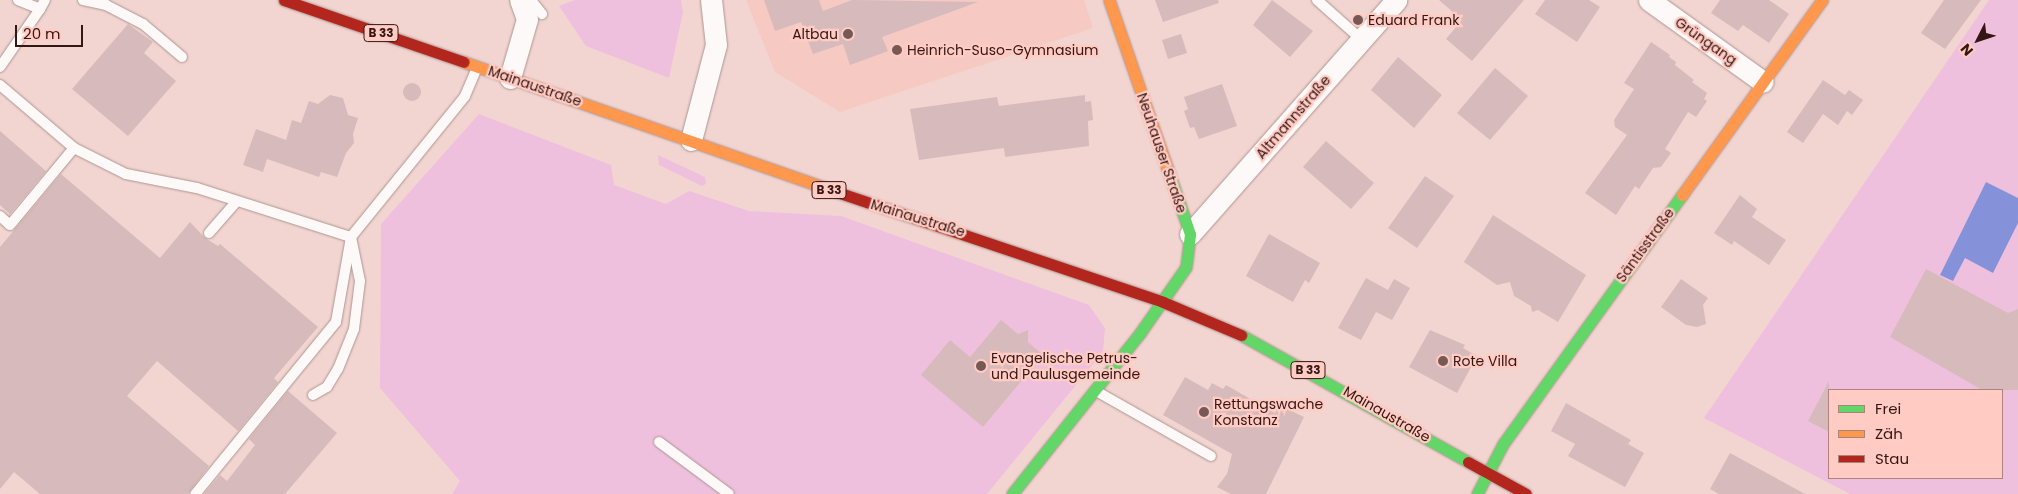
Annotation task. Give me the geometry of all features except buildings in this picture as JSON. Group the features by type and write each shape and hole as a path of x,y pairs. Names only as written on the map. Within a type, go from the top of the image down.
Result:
{"main road":[{"name":"Mainaustraße","path":"284,0 691,140 785,176 968,234 1163,302 1246,337 1526,494"},
{"name":"Neuhauser Straße","path":"1012,494 1095,391 1163,302 1186,266 1190,234 1109,0"},
{"name":"Säntisstraße","path":"1477,494 1503,444 1822,0"}],"street":[{"path":"510,78 527,20 520,0"},
{"path":"691,140 716,45 711,0"},
{"name":"Altmannstraße","path":"1190,234 1396,0"},
{"name":"Grüngang","path":"1649,0 1764,82"}],"lane":[{"path":"0,67 43,5 18,0"},
{"path":"83,0 106,6 143,24 182,57"},
{"path":"531,0 542,14"},
{"path":"1317,0 1361,39"},
{"path":"195,494 336,322 351,237 464,96 477,67"},
{"path":"0,85 74,148 126,174 197,188 236,202 351,237"},
{"path":"0,216 10,225 74,148"},
{"path":"210,233 236,202"},
{"path":"313,396 327,387 335,375 354,329 360,281 351,237"},
{"path":"1095,391 1211,456"},
{"path":"659,442 729,494"}],"shaded area":[{"path":"575,0 681,0 683,12 669,78 586,46 559,6"},
{"name":"Heinrich-Suso-Gymnasium","path":"746,0 1084,0 1093,28 840,112 775,72"},
{"path":"1989,0 2018,0 2018,494 1850,494 1704,418"},
{"path":"479,114 611,165 614,185 666,204 689,191 749,211 841,216 1089,305 1105,328 1103,352 987,494 452,494 460,481 380,388 381,224"},
{"path":"658,155 705,177 706,184 702,186 659,165"}],"water":[{"path":"1986,182 2018,198 2018,223 1993,273 1965,258 1953,281 1940,275"}],"traffic: fast":[{"path":"1012,494 1140,333 1186,267 1190,234 1168,170"},
{"path":"1477,494 1503,444 1682,195"},
{"path":"1241,335 1468,462"}],"traffic: slow":[{"path":"1109,0 1168,170"},
{"path":"1682,195 1822,0"},
{"path":"464,62 834,191"}],"traffic: jam":[{"path":"284,0 464,62"},
{"path":"834,191 1163,302 1241,335"},
{"path":"1468,462 1526,494"}],"place":[{"name":"Eduard Frank","path":"1358,20"},
{"name":"Altbau","path":"848,34"},
{"name":"Heinrich-Suso-Gymnasium","path":"897,50"},
{"name":"Rote Villa","path":"1443,361"},
{"name":"Evangelische Petrus- und Paulusgemeinde","path":"981,366"},
{"name":"Rettungswache Konstanz","path":"1204,412"}]}
